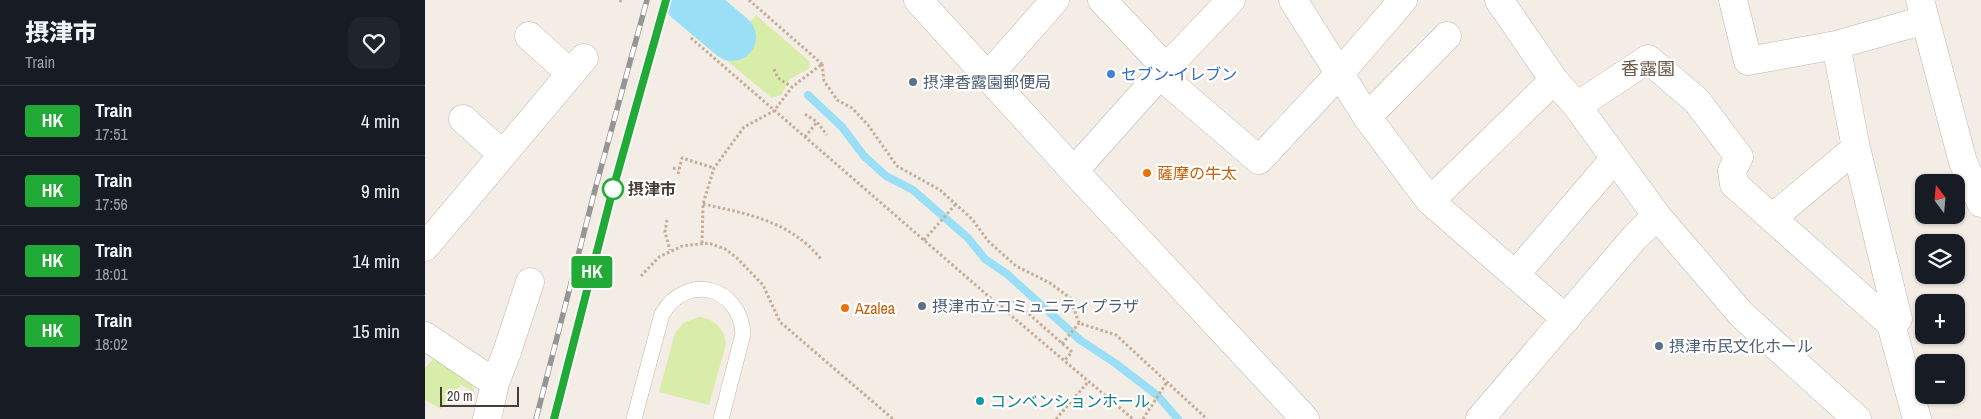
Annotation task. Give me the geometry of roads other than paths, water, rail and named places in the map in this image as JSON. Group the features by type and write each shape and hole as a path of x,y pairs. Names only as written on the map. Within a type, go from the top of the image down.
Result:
{"street":[{"path":"918,0 1305,419"},
{"path":"988,76 1055,0"},
{"path":"1102,0 1166,68 1168,82 1259,160 1339,74 1403,0"},
{"path":"1074,171 1166,68 1231,0"},
{"path":"1293,0 1367,117 1430,200 1566,318"},
{"path":"1499,0 1555,80 1577,106 1657,216 1743,315 1857,419"},
{"path":"1733,0 1748,61 1835,45 1923,10 1963,162 1981,203"},
{"path":"425,247 577,66 529,36"},
{"path":"1367,117 1447,36"},
{"path":"1835,45 1856,148 1898,319 1891,324"},
{"path":"1577,106 1648,59 1697,101 1739,157 1732,171 1735,184 1891,324 1917,419"},
{"path":"1430,200 1555,80"},
{"path":"463,119 502,154"},
{"path":"1772,218 1856,148"},
{"path":"1515,275 1615,158"},
{"path":"1480,419 1635,237 1657,216"},
{"path":"487,419 495,383 530,282"},
{"path":"429,345 495,383"}],"lane":[{"path":"634,419 662,314 668,304 676,297 695,290 716,292 726,298 739,314 742,324 743,334 721,419"}],"waterway":[{"path":"688,0 732,37"},
{"path":"808,95 842,127 864,156 886,176 913,190 968,238 985,259 1007,274 1080,340 1115,363 1158,396 1178,419"}],"railway":[{"path":"536,419 596,186 647,0"},
{"path":"554,419 613,189 666,0"}],"train":[{"name":"HK","path":"554,419 613,189 666,0"}],"place":[{"name":"セブン-イレブン","path":"1111,74"},
{"name":"摂津香露園郵便局","path":"913,82"},
{"name":"薩摩の牛太","path":"1147,173"},
{"name":"摂津市","path":"613,189"},
{"name":"摂津市立コミュニティプラザ","path":"922,306"},
{"name":"Azalea","path":"845,308"},
{"name":"摂津市民文化ホール","path":"1659,346"},
{"name":"コンベンションホール","path":"980,401"}],"district":[{"name":"香露園","path":"1648,69"}]}
